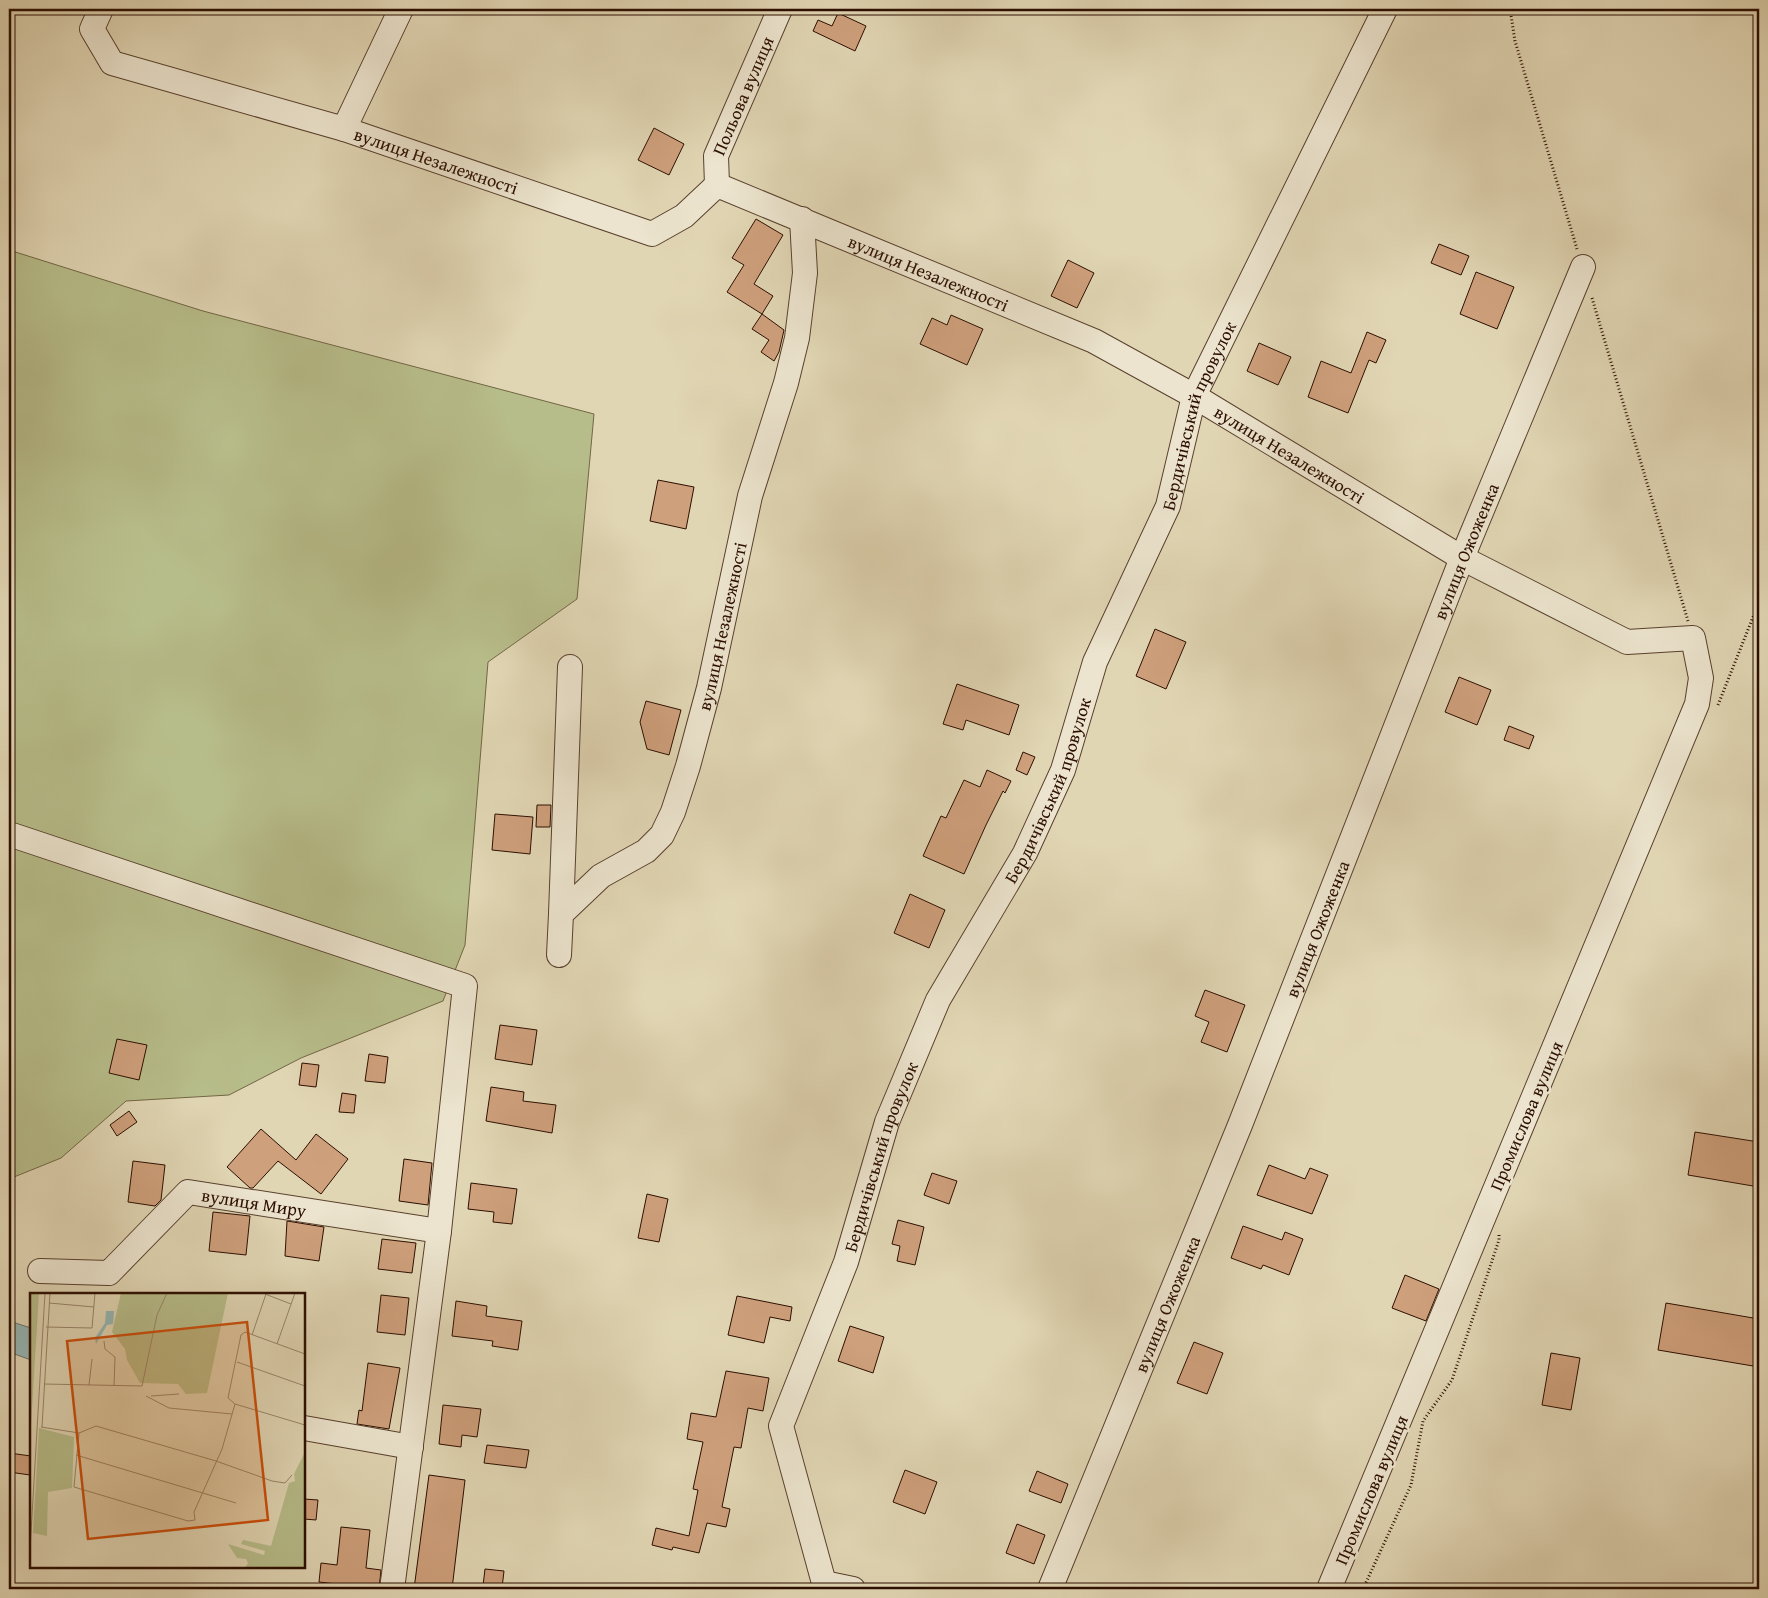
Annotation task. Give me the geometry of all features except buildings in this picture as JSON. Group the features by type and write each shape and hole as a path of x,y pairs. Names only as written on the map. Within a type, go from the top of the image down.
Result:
{"street":[{"name":"вулиця Незалежності","path":"101,9 92,29 112,63 344,129 652,234 684,216 717,184 1094,341 1194,396 1462,558 1627,642 1693,638"},
{"path":"344,129 401,9"},
{"name":"Польова вулиця","path":"717,184 716,156 780,9"},
{"name":"Бердичівський провулок","path":"823,1586 781,1426 846,1262 887,1122 938,1000 1025,853 1063,770 1095,662 1168,506 1194,396 1385,9"},
{"name":"вулиця Незалежності","path":"561,914 601,876 646,851 662,834 673,812 688,766 709,688 750,496 786,383 797,338 805,273 802,219"},
{"name":"вулиця Ожоженка","path":"1050,1589 1240,1125 1462,558 1582,268"},
{"name":"Промислова вулиця","path":"1329,1589 1696,704 1701,678 1693,638"},
{"path":"559,955 570,667"},
{"path":"9,834 465,986 439,1231 392,1589"},
{"name":"вулиця Миру","path":"40,1271 108,1273 188,1192 439,1231"},
{"path":"305,1428 411,1448"},
{"path":"823,1586 852,1589"}],"path":[{"path":"1510,9 1515,40 1582,268"},
{"path":"1591,296 1693,638"},
{"path":"1717,707 1759,602"},
{"path":"1363,1589 1411,1485 1423,1422 1452,1380 1499,1240 1499,1232"}],"green space":[{"path":"9,250 203,311 594,414 577,599 488,662 465,945 443,1001 301,1058 229,1095 126,1101 61,1158 9,1179"}],"water":[{"path":"9,1321 30,1328 30,1360 9,1352"}]}
